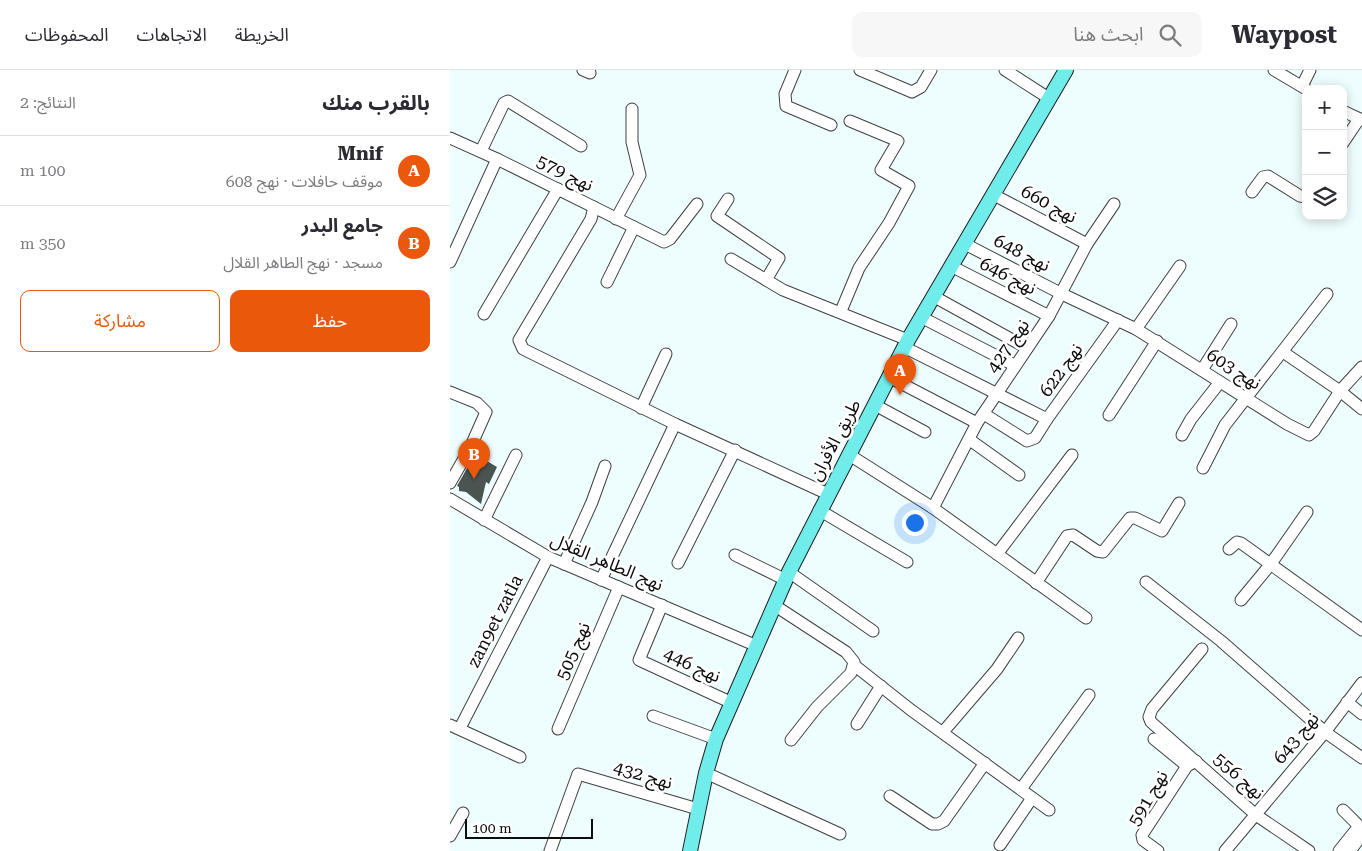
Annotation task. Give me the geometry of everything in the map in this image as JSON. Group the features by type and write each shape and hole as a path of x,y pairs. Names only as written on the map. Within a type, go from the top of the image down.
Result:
{"main road":[{"name":"طريق الأفران","path":"690,851 706,773 716,739 730,702 819,510 906,343 1066,70"}],"street":[{"path":"795,70 786,94 786,106 831,125"},
{"path":"860,70 912,92 922,87 931,70"},
{"path":"1005,70 1050,99"},
{"path":"1274,70 1302,87"},
{"path":"1305,85 1310,70"},
{"path":"481,151 504,103 508,101 581,146"},
{"path":"616,219 640,175 632,142 632,109"},
{"path":"1347,113 1360,120 1347,138"},
{"path":"841,311 859,268 889,223 909,186 881,170 898,141 850,121"},
{"name":"نهج 579","path":"450,138 497,158 664,242 670,239 696,204"},
{"path":"450,262 497,158"},
{"path":"1252,192 1268,176 1302,196"},
{"path":"484,314 558,189"},
{"name":"نهج 660","path":"994,195 1088,244"},
{"path":"728,199 717,216 779,258 766,280"},
{"name":"نهج 427","path":"932,508 981,419 1014,365 1049,316 1088,244 1114,204"},
{"path":"594,206 591,218 519,340 523,348 641,408 828,494"},
{"path":"606,282 634,227"},
{"name":"نهج 648","path":"965,244 1062,294"},
{"path":"731,259 783,290 841,311 906,343"},
{"name":"نهج 646","path":"951,266 1049,316"},
{"path":"1136,328 1180,266"},
{"name":"نهج 603","path":"1062,294 1136,328 1220,382 1309,435 1314,431 1340,390 1362,367"},
{"path":"1203,468 1226,425 1327,294"},
{"path":"933,296 1027,348"},
{"path":"921,317 1014,365"},
{"name":"نهج 622","path":"906,343 1048,419 1118,320"},
{"path":"1202,370 1231,324"},
{"path":"1109,415 1157,341"},
{"path":"1283,352 1340,390 1362,409"},
{"path":"641,408 666,354"},
{"path":"889,377 1029,441 1036,438 1048,419"},
{"path":"1182,435 1191,419 1220,382"},
{"path":"450,392 477,403 486,412 470,448 450,483"},
{"path":"875,405 925,432"},
{"path":"601,580 675,424"},
{"path":"970,440 1018,475"},
{"path":"678,563 735,450"},
{"path":"484,520 516,454"},
{"path":"848,454 932,508 1086,618"},
{"path":"996,554 1072,455"},
{"path":"564,564 592,502 605,466"},
{"name":"نهج الطاهر القلال","path":"450,499 548,557 757,646"},
{"path":"1036,582 1067,536 1073,535 1097,551 1103,552 1130,518 1135,518 1162,531 1179,502"},
{"path":"819,510 907,562"},
{"path":"1241,600 1270,565 1307,512"},
{"path":"1229,549 1240,542 1362,630"},
{"path":"735,555 788,576 874,631"},
{"name":"zan9et zatla","path":"455,726 548,557"},
{"path":"1146,582 1220,641 1325,732 1362,758"},
{"name":"نهج 505","path":"558,729 619,587"},
{"name":"نهج 446","path":"662,605 639,660 730,702"},
{"path":"774,605 846,652 852,658 854,665 1049,810"},
{"path":"943,732 997,669 1018,638"},
{"name":"نهج 556","path":"1202,649 1152,709 1149,717 1151,722 1192,763 1256,814 1309,851"},
{"path":"791,740 814,710 851,673 854,665"},
{"name":"نهج 643","path":"1225,851 1325,732 1362,683"},
{"path":"857,724 881,686"},
{"path":"1021,789 1089,695"},
{"path":"1347,702 1362,714"},
{"path":"653,716 716,739"},
{"path":"455,726 520,757"},
{"path":"1154,739 1192,763"},
{"name":"نهج 591","path":"1158,851 1143,840 1142,835 1192,763"},
{"path":"890,796 932,824 938,824 944,821 985,764"},
{"path":"706,773 840,834"},
{"name":"نهج 432","path":"550,851 578,774 698,809"},
{"path":"1000,845 1032,798"},
{"path":"1339,851 1359,826 1343,810"},
{"path":"450,836 462,813"},
{"path":"1350,851 1362,835"}],"building":[{"path":"475,454 497,467 489,484 486,482 481,504 466,492 459,491 457,486"}],"place":[{"name":"Mnif","path":"900,395"},
{"name":"جامع البدر","path":"474,479"}]}
